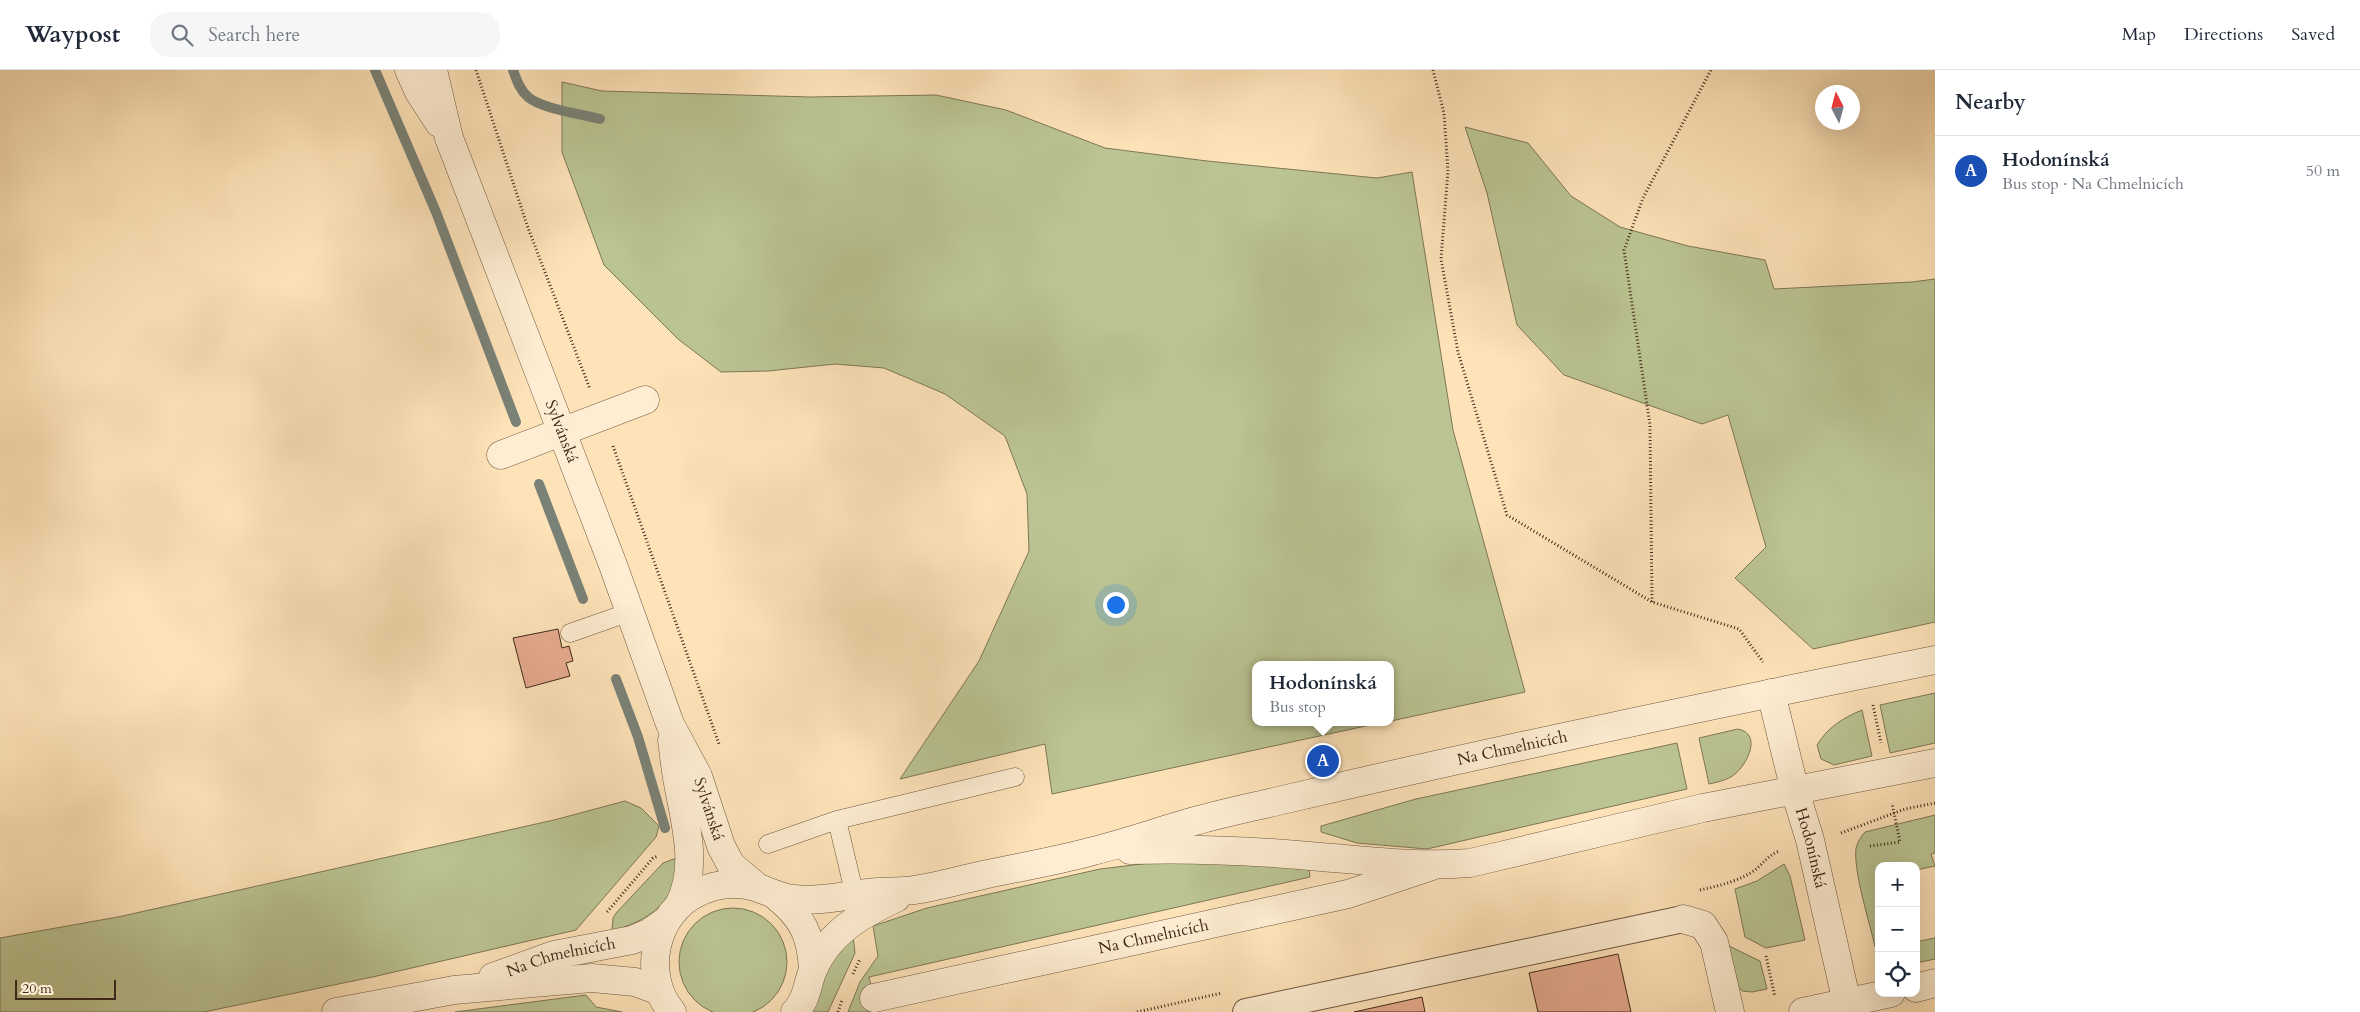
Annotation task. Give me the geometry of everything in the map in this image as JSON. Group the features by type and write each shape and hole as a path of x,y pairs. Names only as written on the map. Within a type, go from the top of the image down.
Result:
{"street":[{"name":"Sylvánská","path":"409,70 419,92 449,138"},
{"name":"Sylvánská","path":"433,70 449,138 630,612 670,724 698,776 721,846 731,865 766,891"},
{"path":"501,455 645,400"},
{"name":"Na Chmelnicích","path":"454,990 554,955 632,940 649,933 695,893 714,886 736,883 793,899 814,900 877,892 911,891 1093,852 1193,821 1279,800 1771,693 1935,660"},
{"name":"Hodonínská","path":"1771,693 1795,791 1810,840 1847,1003"},
{"name":"Sylvánská","path":"670,724 677,780 686,822 689,860 686,891 673,913"},
{"name":"Na Chmelnicích","path":"1093,852 1172,849 1252,852 1432,866 1470,863 1703,808 1935,763"},
{"name":"Na Chmelnicích","path":"874,998 1348,894 1432,866"},
{"name":"Na Chmelnicích","path":"766,891 793,910 805,927 812,948 813,969 808,990 795,1012"},
{"name":"Na Chmelnicích","path":"813,969 842,928 866,912 911,891"},
{"name":"Na Chmelnicích","path":"666,1002 654,959 658,939 673,913"},
{"path":"1246,1012 1683,920 1703,925 1714,942 1730,1012"},
{"name":"Na Chmelnicích","path":"336,1012 454,990 592,978 635,982 666,1002"},
{"path":"1920,987 1935,983"},
{"path":"1803,1012 1875,996"}],"lane":[{"path":"570,633 630,612"},
{"path":"768,844 837,820 1015,777"},
{"path":"837,820 855,896"}],"path":[{"path":"476,70 528,228 601,417 720,746"},
{"path":"1433,70 1444,113 1448,171 1441,259 1458,352 1507,515 1652,602 1739,629 1762,659 1771,693"},
{"path":"1652,602 1650,425 1624,250 1643,198 1711,70"},
{"path":"1850,832 1905,810 1935,803"},
{"path":"1766,956 1774,989"}],"green space":[{"path":"562,82 602,91 810,97 936,95 1006,110 1105,148 1207,161 1377,178 1412,172 1453,430 1525,692 1394,720 1394,661 1252,661 1252,726 1366,726 1052,794 1045,744 900,779 979,661 1029,551 1027,494 1005,436 945,394 884,368 835,364 768,371 721,372 678,339 604,265 562,152"},
{"path":"1465,127 1528,143 1571,196 1620,227 1688,246 1765,260 1774,289 1912,282 1935,279 1935,622 1813,649 1735,578 1766,547 1728,415 1702,424 1564,375 1517,325 1487,193"},
{"path":"1935,693 1935,743 1890,753 1880,705"},
{"path":"1862,710 1872,756 1834,765 1821,759 1817,745 1826,733 1848,716"},
{"path":"1738,729 1745,732 1749,737 1751,743 1748,756 1740,769 1732,776 1709,784 1699,738"},
{"path":"1677,743 1687,789 1427,849 1357,843 1321,832 1321,826 1416,799"},
{"path":"625,801 641,808 659,826 656,837 576,930 377,976 204,1012 0,1012 0,938 118,917 554,820"},
{"path":"1935,815 1935,853 1931,854 1935,866 1920,869 1920,862 1875,862 1875,947 1857,870 1856,848 1865,832"},
{"path":"679,857 674,885 664,902 649,915 631,925 612,931 613,918 617,912 663,863"},
{"path":"1158,862 1241,862 1309,869 1310,877 869,977 877,1012 848,1012 860,982 878,956 873,926 927,908 1100,869"},
{"path":"1784,864 1790,876 1805,940 1766,948 1745,937 1735,889 1757,881"},
{"path":"722,909 744,909 763,917 778,932 786,951 786,973 778,992 763,1007 751,1013 715,1013 703,1007 688,992 680,973 680,951 688,932 703,917"},
{"path":"853,935 855,953 828,1012 810,1012 828,965"},
{"path":"1935,938 1935,959 1920,962 1920,941"},
{"path":"1727,945 1760,961 1767,989 1752,992 1742,991 1734,982"},
{"path":"586,995 596,1007 622,1012 455,1012"}],"building":[{"path":"558,629 562,648 569,646 573,661 566,663 570,676 526,688 513,638"},
{"path":"1618,954 1631,1012 1538,1012 1529,973"},
{"path":"1422,997 1425,1012 1354,1012"}],"waterway":[{"path":"375,70 436,212 516,422"},
{"path":"513,70 517,82 523,91 534,101 552,108 600,119"},
{"path":"539,484 583,599"},
{"path":"616,679 638,737 665,828"}],"place":[{"name":"Hodonínská","path":"1323,761"}]}
